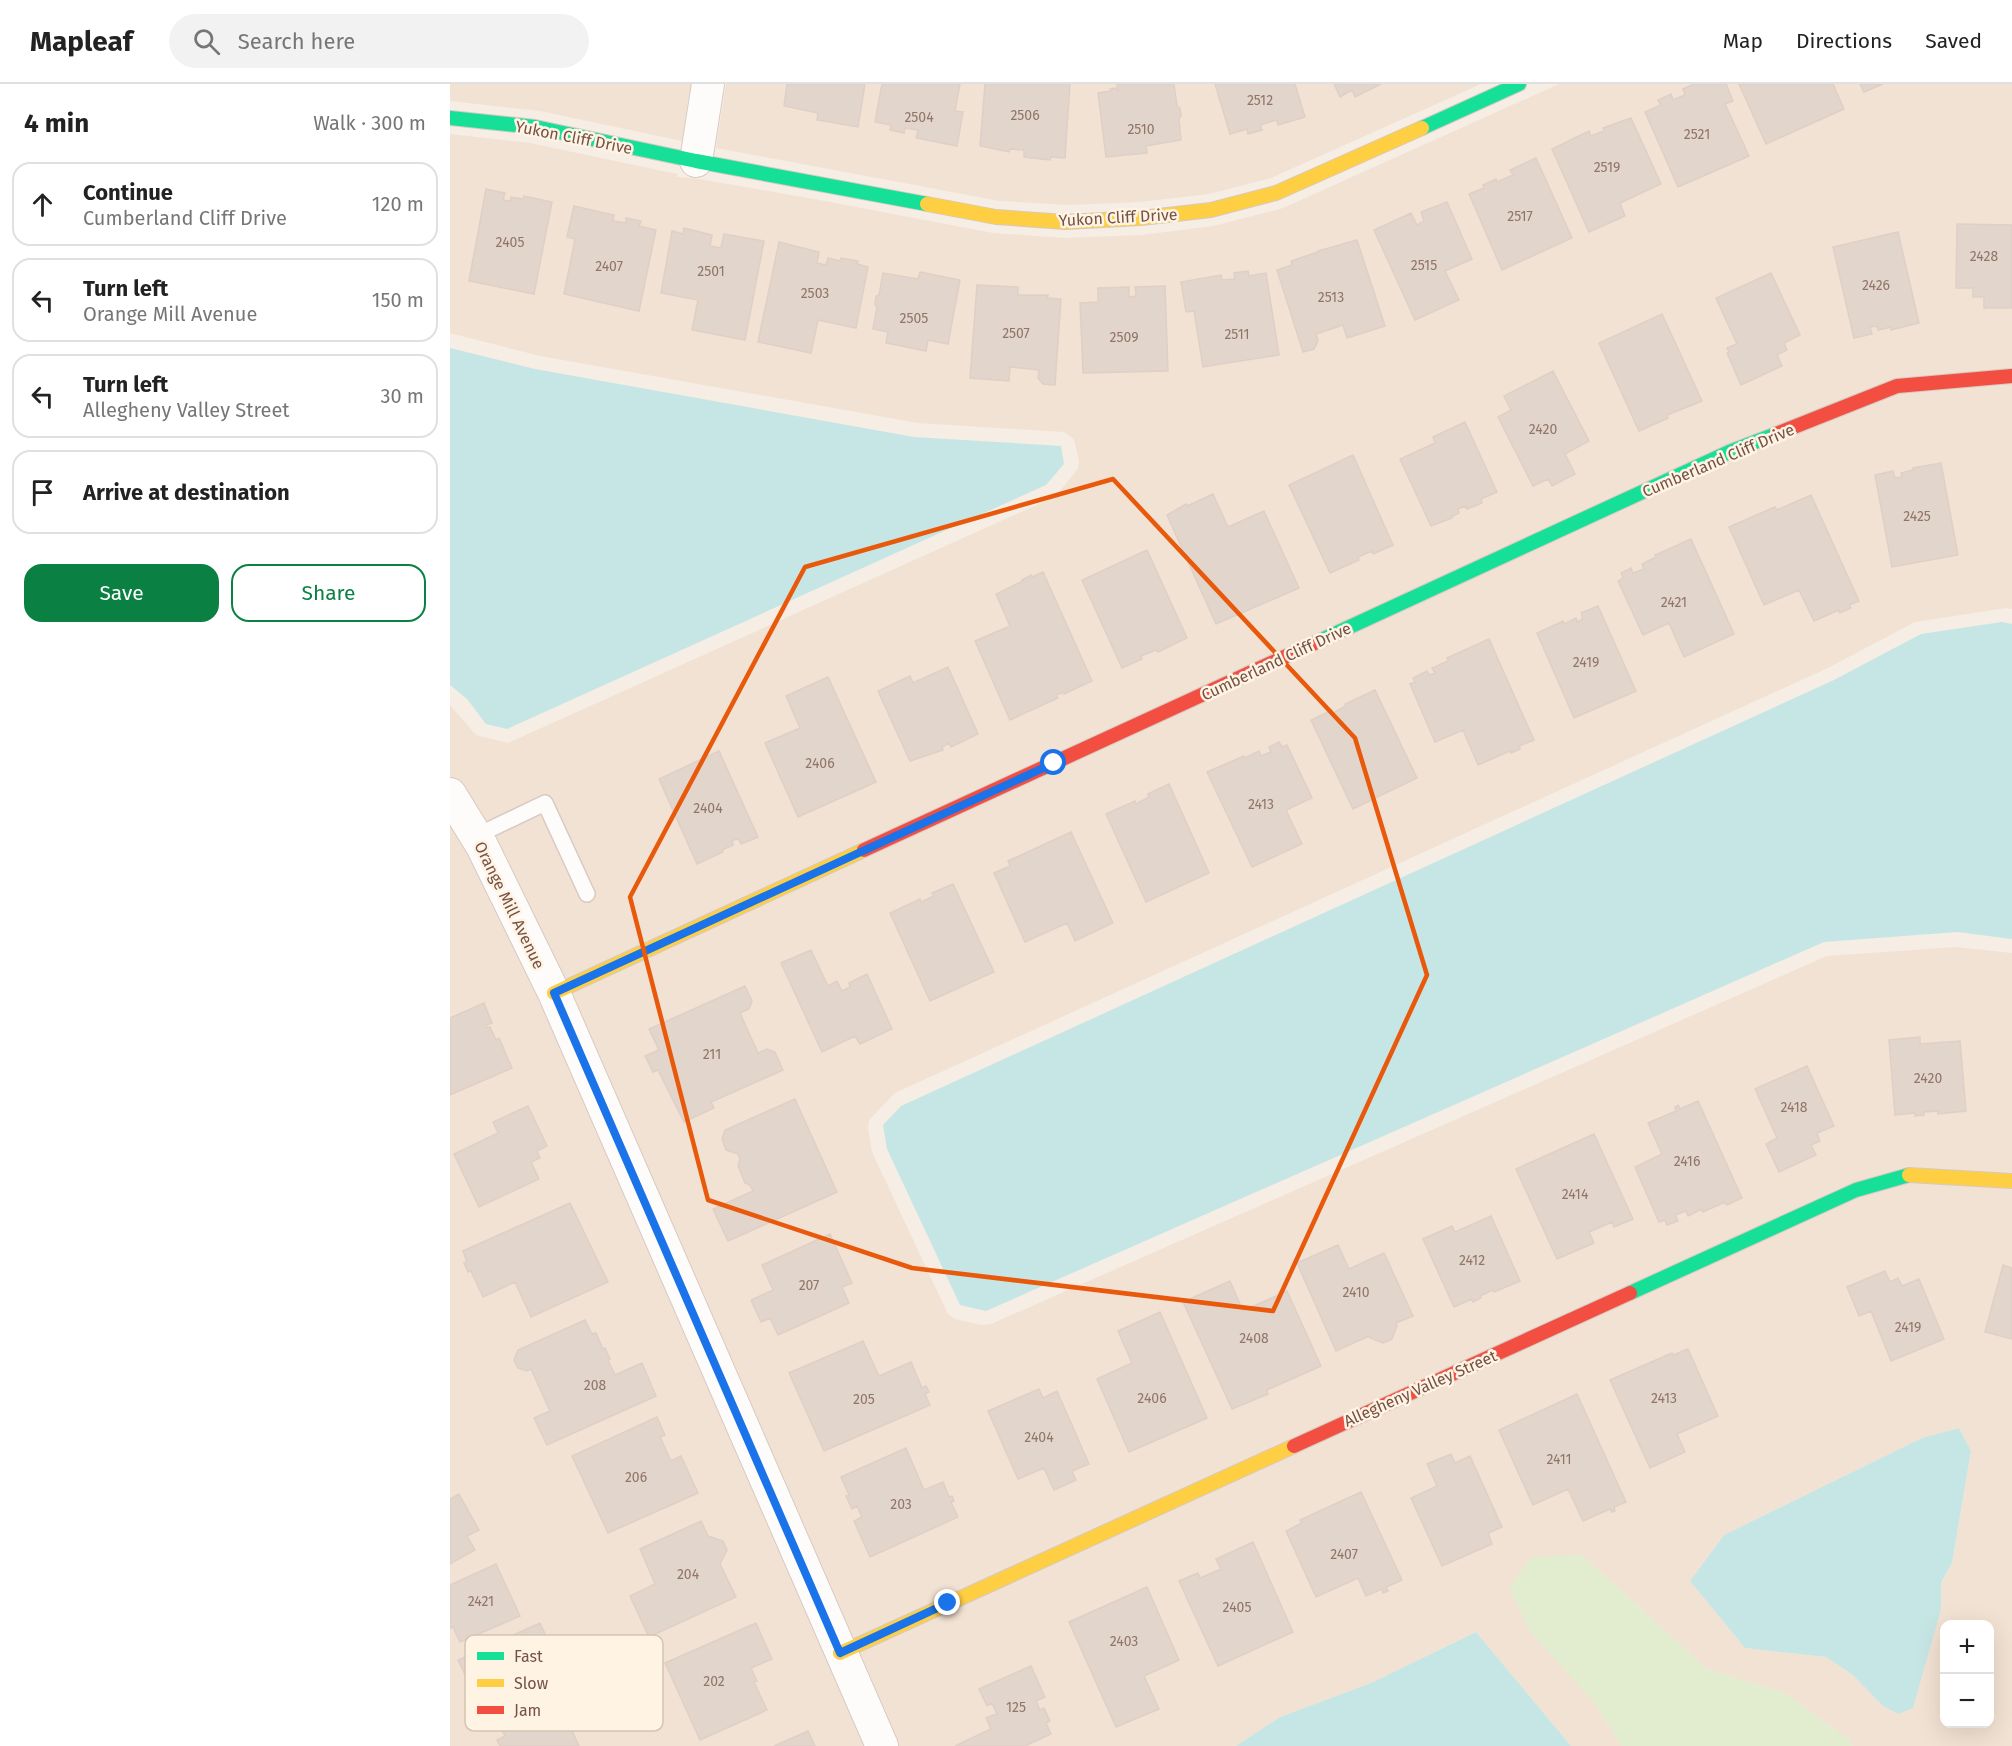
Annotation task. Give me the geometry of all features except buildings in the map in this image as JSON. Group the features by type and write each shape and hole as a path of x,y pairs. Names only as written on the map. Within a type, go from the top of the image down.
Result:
{"street":[{"path":"696,161 708,84"},
{"name":"Yukon Cliff Drive","path":"450,118 535,127 696,161 996,217 1065,222 1141,218 1211,210 1276,193 1519,84"},
{"name":"Cumberland Cliff Drive","path":"554,993 1729,452 1897,386 2012,376"},
{"name":"Orange Mill Avenue","path":"450,794 476,836 554,993 882,1746"},
{"name":"Allegheny Valley Street","path":"840,1653 1856,1190 1909,1174 2012,1181"}],"lane":[{"path":"476,836 545,803 587,894"}],"highlighted area":[{"path":"1113,479 1355,738 1427,975 1273,1311 912,1268 708,1200 630,897 805,567"}],"shaded area":[{"path":"450,84 691,84 682,141 540,111 450,101"},
{"path":"726,84 1481,84 1271,178 1209,194 1140,202 1068,205 1000,201 716,148"},
{"path":"1559,84 2012,84 2012,609 1915,622 1828,668 895,1093 869,1120 868,1128 872,1152 948,1314 955,1319 981,1325 991,1324 1827,956 1956,947 2012,953 2012,1746 1853,1746 1849,1740 1785,1693 1707,1669 1581,1554 1593,1701 1622,1746 1571,1746 1476,1632 1371,1683 1280,1717 1236,1746 450,1746 450,705 476,735 508,743 1052,498 1078,469 1079,461 1074,439 1064,432 918,423 540,356 450,333 450,134 530,143 677,174 677,177 814,199 993,233 1065,238 1141,235 1214,226 1283,208","holes":["1959,1428 1971,1452 1952,1563 1941,1584 1941,1609 1898,1714 1883,1706 1853,1675 1826,1657 1745,1648 1690,1581 1724,1535 1922,1438"]}],"green space":[{"path":"1581,1554 1707,1669 1785,1693 1849,1740 1853,1746 1622,1746 1593,1701 1531,1633 1509,1588 1531,1557"}],"water":[{"path":"450,348 535,369 914,437 1061,446 1064,464 1046,485 507,729 486,724 467,699 450,685"},
{"path":"2002,622 2012,624 2012,939 1957,932 1824,942 986,1311 960,1305 887,1149 883,1125 901,1106 1834,680 1921,634"},
{"path":"1959,1428 1971,1451 1952,1563 1941,1583 1941,1609 1913,1708 1898,1714 1883,1706 1853,1675 1826,1657 1745,1648 1690,1581 1724,1535 1922,1438"},
{"path":"1476,1632 1571,1746 1236,1746 1280,1717 1371,1683"}],"traffic: fast":[{"path":"1422,128 1519,84"},
{"path":"450,118 535,127 696,161 927,204"},
{"path":"1317,642 1729,452 1776,434"},
{"path":"1630,1293 1856,1190 1909,1175"}],"traffic: slow":[{"path":"927,204 996,217 1065,222 1141,218 1211,210 1276,193 1422,128"},
{"path":"554,993 864,850"},
{"path":"1909,1175 2012,1181"},
{"path":"840,1653 1294,1446"}],"traffic: jam":[{"path":"1776,434 1897,386 2012,376"},
{"path":"864,850 1317,642"},
{"path":"1294,1446 1630,1293"}],"route":[{"path":"948,1603 840,1653 554,993 1054,763"}]}
